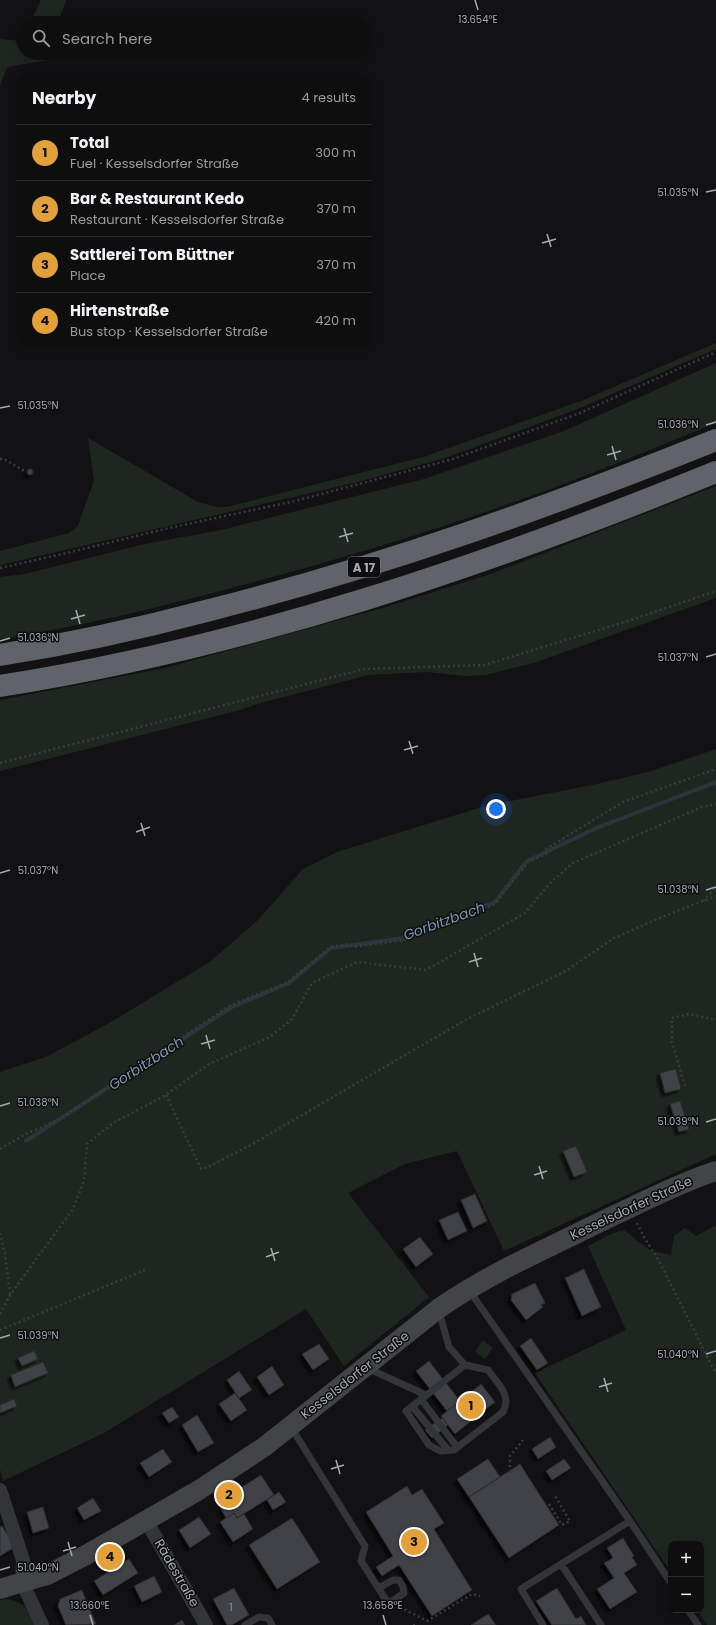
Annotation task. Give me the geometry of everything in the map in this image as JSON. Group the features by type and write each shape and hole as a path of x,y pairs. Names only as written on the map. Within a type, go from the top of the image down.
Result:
{"highway":[{"name":"A 17","path":"0,655 156,624 244,602 383,562 546,506 716,440"},
{"name":"A 17","path":"0,686 160,654 331,609 458,569 561,533 716,472"}],"main road":[{"name":"Kesselsdorfer Straße","path":"0,1589 47,1575 109,1544 147,1522 264,1447 366,1368 438,1309 468,1288 528,1257 689,1180 716,1171"}],"street":[{"path":"0,1490 23,1560 22,1582 42,1625"},
{"name":"Rädestraße","path":"147,1522 206,1625"}],"lane":[{"path":"468,1288 630,1521 668,1578"},
{"path":"438,1309 449,1347 466,1365 488,1370 505,1394 507,1404 503,1412 457,1447 440,1451 429,1445 406,1411 466,1365"},
{"path":"366,1368 424,1397 457,1447"},
{"path":"412,1406 448,1450"},
{"path":"291,1426 366,1546 361,1561 386,1600 391,1602 404,1593 403,1587 398,1580 393,1580 379,1588"},
{"path":"543,1625 521,1589 630,1521"},
{"path":"561,1564 601,1625"},
{"path":"690,1613 698,1625"},
{"path":"245,1625 259,1617 268,1618 272,1625"}],"path":[{"path":"0,568 169,528 295,501 453,459 580,413 716,352"},
{"path":"0,459 4,459 26,472"},
{"path":"0,763 364,669 484,665 625,622 716,591"},
{"path":"0,1149 26,1134 58,1120 231,1005 288,982 330,947 349,944 353,947 405,940 495,904 528,862 546,854 546,849 623,802 716,769"},
{"path":"0,1314 10,1295 73,1209 84,1181 86,1144 113,1122 166,1095 209,1064 270,1037 292,1019 312,983 357,962 426,970 525,913 550,883 573,863 702,807 716,804"},
{"path":"702,901 716,887"},
{"path":"166,1095 201,1169 208,1167 249,1146 466,1019 566,971 614,938 662,916 716,896"},
{"path":"685,1086 672,1042 672,1018 689,1014 716,1020"},
{"path":"630,1208 644,1237 659,1261 716,1374"},
{"path":"0,1233 5,1254 10,1295"},
{"path":"0,1330 145,1270"},
{"path":"510,1467 510,1456 523,1440"},
{"path":"549,1504 562,1525 570,1521 555,1496"},
{"path":"391,1602 427,1621 472,1594 480,1596"}],"shaded area":[{"path":"41,0 66,0 60,16 33,16"},
{"path":"0,39 16,40 16,60 48,60 7,67 0,85"},
{"path":"716,343 716,349 575,410 445,458 358,482 0,565 0,551 69,533 78,526 94,480 88,438 198,502 217,507 227,507 423,457 581,401"},
{"path":"716,363 716,423 585,476 440,527 313,566 143,610 58,629 0,639 0,577 25,574 145,544 221,530 424,479 564,431"},
{"path":"716,486 716,598 534,663 486,675 465,676 427,672 369,675 260,703 237,711 0,771 0,700 165,668 390,606 493,573"},
{"path":"716,749 716,1154 504,1251 457,1151 405,1164 348,1193 429,1297 344,1366 306,1309 104,1433 3,1481 0,1469 0,1072 46,1057 113,1021 211,961 258,920 303,869 337,852 485,806 597,784 651,771"},
{"path":"716,1225 716,1625 707,1625 699,1613 704,1613 704,1541 668,1541 668,1568 535,1373 626,1330 588,1246 611,1234 624,1230 649,1250 671,1255 674,1236 685,1228 696,1236"},
{"path":"483,1340 493,1348 485,1359 475,1351"},
{"path":"5,1599 21,1604 25,1607 31,1614 36,1625 0,1625 0,1600"}],"building":[{"path":"30,469 33,472 30,475 27,472"},
{"path":"676,1069 681,1089 665,1093 660,1073"},
{"path":"680,1101 689,1129 679,1132 670,1104"},
{"path":"576,1146 587,1172 574,1177 563,1151"},
{"path":"475,1194 487,1221 473,1228 461,1200"},
{"path":"458,1212 467,1231 448,1240 439,1220"},
{"path":"420,1237 433,1254 416,1267 403,1249"},
{"path":"584,1269 601,1307 582,1316 565,1278"},
{"path":"535,1283 545,1303 541,1305 543,1307 526,1320 511,1300 512,1294"},
{"path":"531,1338 548,1363 537,1370 520,1346"},
{"path":"319,1344 329,1359 313,1370 302,1354"},
{"path":"34,1351 38,1359 22,1366 18,1358"},
{"path":"429,1361 460,1401 447,1411 416,1371"},
{"path":"43,1362 48,1373 15,1387 11,1375"},
{"path":"272,1366 284,1385 269,1395 257,1377"},
{"path":"239,1371 252,1390 239,1398 227,1380"},
{"path":"481,1384 495,1402 455,1434 441,1416"},
{"path":"235,1393 247,1410 231,1421 219,1404"},
{"path":"14,1399 17,1406 0,1413 0,1405"},
{"path":"172,1407 179,1417 169,1423 162,1413"},
{"path":"197,1415 214,1443 198,1452 182,1425"},
{"path":"442,1418 448,1425 432,1438 425,1430"},
{"path":"550,1437 556,1447 538,1459 532,1449"},
{"path":"163,1449 172,1462 149,1477 140,1463"},
{"path":"488,1459 500,1477 469,1497 457,1479"},
{"path":"564,1459 571,1468 552,1480 546,1471"},
{"path":"520,1464 559,1525 509,1558 469,1497"},
{"path":"261,1475 274,1495 237,1518 234,1513 226,1518 221,1509 228,1505 222,1496 238,1486 239,1489"},
{"path":"407,1486 412,1495 422,1489 444,1523 434,1529 472,1590 432,1616 399,1565 382,1576 376,1567 393,1556 366,1512"},
{"path":"279,1492 286,1502 273,1510 267,1500"},
{"path":"93,1498 101,1511 84,1520 77,1508"},
{"path":"43,1507 49,1528 33,1533 27,1512"},
{"path":"234,1513 237,1518 244,1514 253,1529 233,1542 220,1522"},
{"path":"199,1517 211,1534 190,1548 179,1530"},
{"path":"292,1518 320,1562 277,1589 249,1545"},
{"path":"2,1526 15,1547 0,1556 0,1527"},
{"path":"623,1538 634,1556 632,1557 637,1565 624,1573 637,1592 610,1609 597,1589 614,1578 604,1563 613,1558 607,1548"},
{"path":"129,1559 138,1573 103,1595 94,1581"},
{"path":"154,1576 162,1592 142,1602 134,1586"},
{"path":"234,1588 249,1615 232,1625 227,1625 213,1599"},
{"path":"557,1588 576,1619 581,1616 586,1625 552,1625 536,1601"},
{"path":"82,1590 96,1624 66,1625 58,1606 60,1599"},
{"path":"488,1614 496,1625 471,1625"},
{"path":"182,1620 185,1625 174,1625"}],"waterway":[{"name":"Gorbitzbach","path":"26,1141 232,1007 289,983 331,948 405,938 495,902 527,861 599,827 716,782"}],"place":[{"name":"Total","path":"471,1406"},
{"name":"Bar & Restaurant Kedo","path":"229,1495"},
{"name":"Sattlerei Tom Büttner","path":"414,1542"},
{"name":"Hirtenstraße","path":"110,1557"}]}
